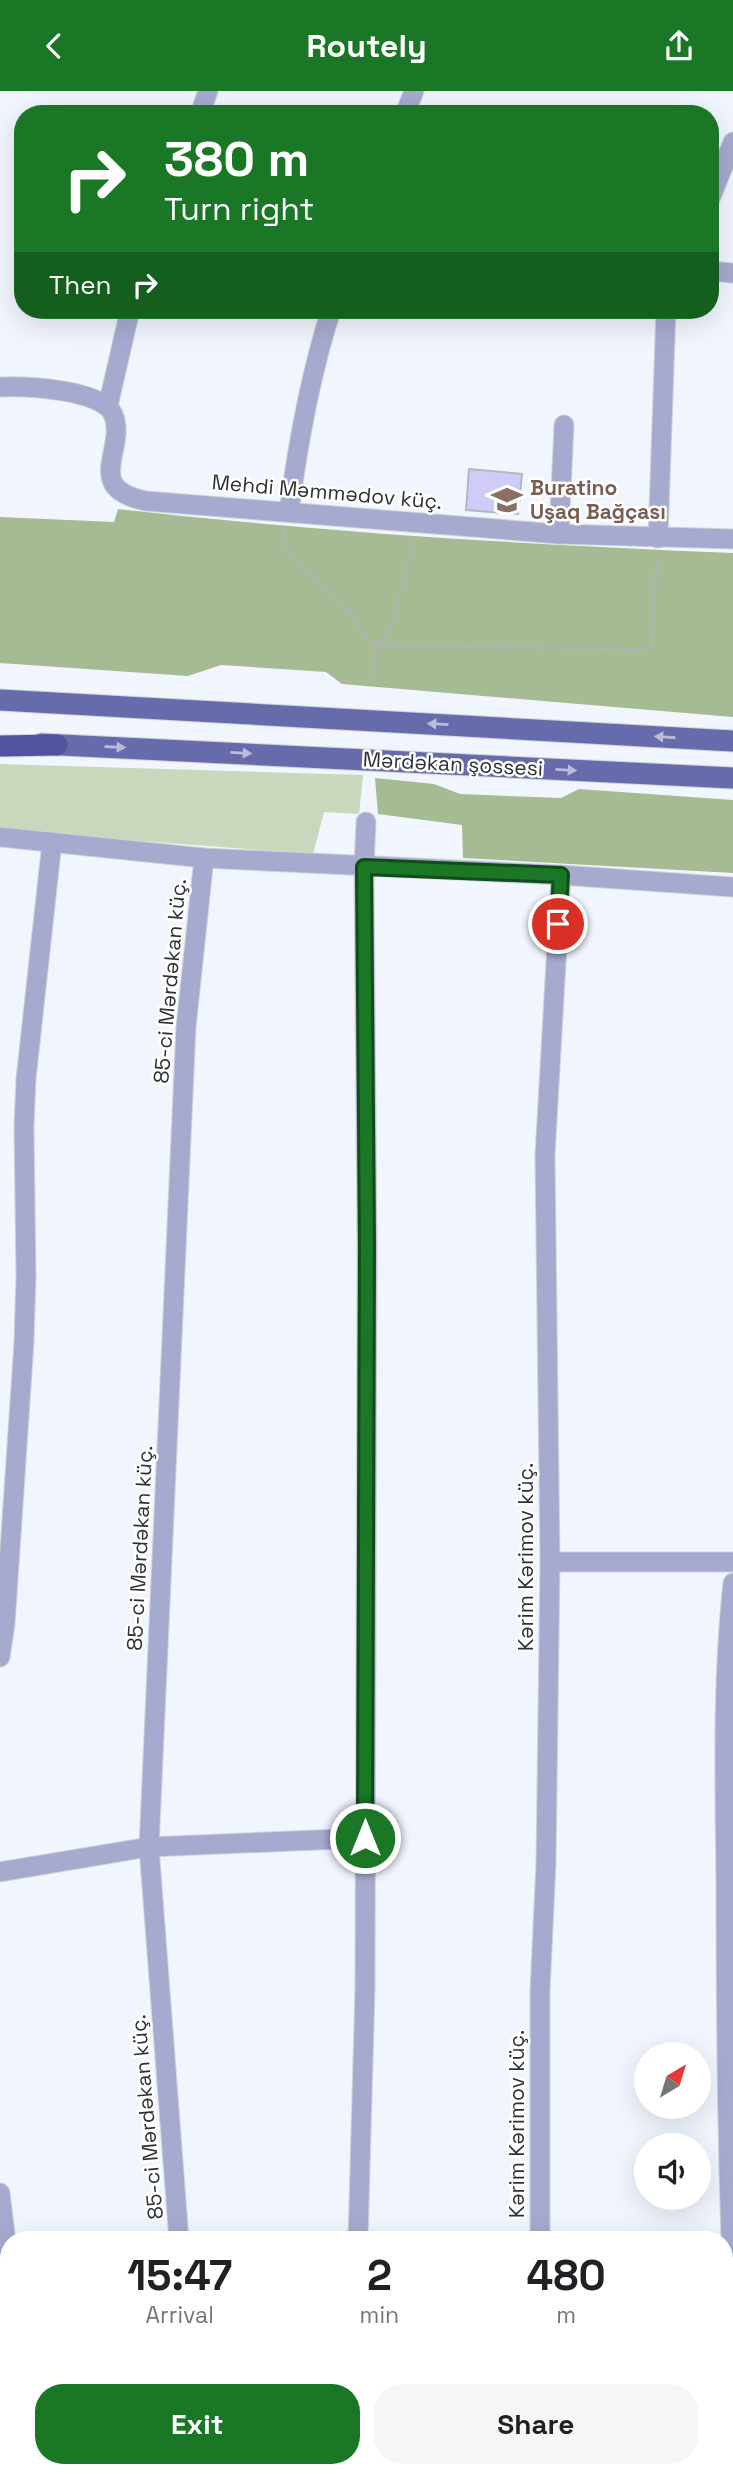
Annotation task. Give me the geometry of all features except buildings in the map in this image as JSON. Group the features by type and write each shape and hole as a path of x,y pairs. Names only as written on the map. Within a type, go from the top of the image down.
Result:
{"highway":[{"path":"0,744 57,745"}],"main road":[{"name":"Mərdəkan şossesi","path":"0,698 733,741"},
{"name":"Mərdəkan şossesi","path":"57,745 733,778"}],"street":[{"path":"719,177 733,142"},
{"path":"0,387 76,394 107,406 128,319"},
{"path":"289,512 309,387 328,319"},
{"path":"658,538 666,319"},
{"name":"Mehdi Məmmədov küç.","path":"107,406 113,415 115,426 111,467 113,482 118,491 129,498 559,534 733,539"},
{"path":"559,534 564,425"},
{"path":"358,2231 365,1989 366,822"},
{"path":"0,837 204,858 561,875 733,887"},
{"path":"0,1657 5,1624 24,1342 26,1079 51,842"},
{"name":"85-ci Mərdəkan küç.","path":"178,2231 149,1847 186,1027 204,858"},
{"name":"Kərim Kərimov küç.","path":"540,2231 540,1991 546,1850 550,1562 545,1154 561,875"},
{"path":"550,1562 733,1562"},
{"path":"731,2231 727,2149 725,1790 727,1636 733,1583"},
{"path":"0,1872 149,1847 365,1838"},
{"path":"0,2193 5,2231"}],"path":[{"path":"289,512 283,538 288,552 304,571 346,606 364,637 376,645 652,650 658,538"},
{"path":"374,676 376,645 390,630 410,562 417,522"}],"green space":[{"path":"118,509 425,537 733,553 733,717 342,684 326,672 221,665 188,676 0,663 0,517 114,522"},
{"path":"0,764 363,775 359,814 324,812 313,854 0,830"},
{"path":"375,778 434,784 460,794 561,798 579,789 733,800 733,873 463,858 462,825 378,814"}],"place":[{"name":"Buratino Uşaq Bağçası","path":"507,500"}],"route":[{"path":"365,1838 367,1247 364,867 561,875 558,924"}]}
